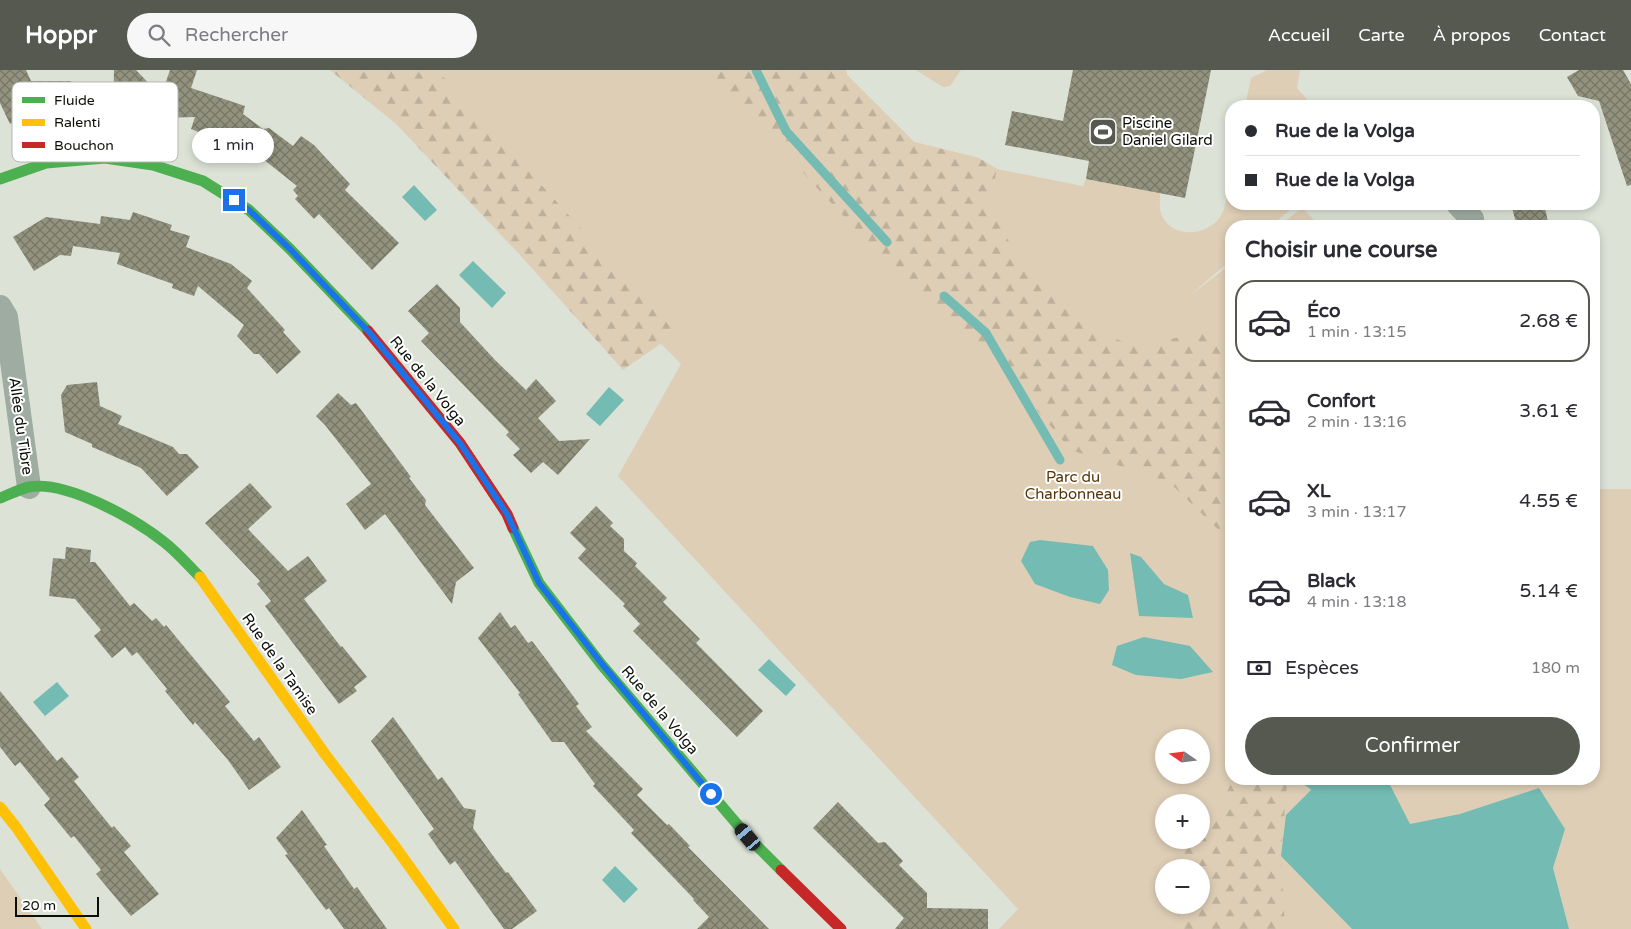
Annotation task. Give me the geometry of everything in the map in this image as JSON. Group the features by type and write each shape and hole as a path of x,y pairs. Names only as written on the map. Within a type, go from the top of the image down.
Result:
{"street":[{"name":"Rue de la Volga","path":"0,179 46,163 58,162"},
{"name":"Rue de la Volga","path":"132,162 153,165 203,181 249,210 290,249 369,332 460,443 507,514 539,583 602,664 748,837 841,929"},
{"name":"Allée du Tibre","path":"0,307 6,317 29,487"},
{"path":"0,498 29,487"},
{"name":"Rue de la Tamise","path":"29,487 51,488 72,493 120,512 165,542 201,578 325,754 394,845 454,929"},
{"path":"0,807 16,827 86,929"}],"green space":[{"path":"330,70 437,70 676,333 623,370 520,255 396,124"},
{"name":"Parc du Charbonneau","path":"389,70 846,70 847,75 914,142 979,158 997,169 1083,186 1086,179 1160,193 1162,216 1174,229 1190,232 1207,228 1220,217 1225,205 1225,210 1290,210 1278,220 1225,220 1225,265 1188,297 1225,269 1225,785 1600,785 1600,489 1631,489 1631,929 999,929 1018,909 618,476 681,364"},
{"path":"710,70 846,70 847,75 914,142 979,158 997,169 989,204 1022,266 1084,326 1131,345 1220,331 1225,335 1225,536 1169,482 1071,450 975,338 890,266 806,176 765,123 717,84"},
{"path":"916,70 961,70 950,86 943,87"},
{"path":"1267,70 1300,70 1297,88 1308,100 1246,100 1251,78"},
{"path":"1299,210 1304,210 1314,220 1287,220"},
{"path":"1230,785 1287,785 1281,856 1285,929 1179,929 1178,914 1210,914 1210,859 1175,859 1175,849 1210,849 1210,819 1215,818"},
{"path":"0,869 42,929 0,929"}],"water":[{"path":"414,185 437,210 425,221 402,197"},
{"path":"473,261 506,293 492,308 459,275"},
{"path":"609,387 624,400 600,426 586,414"},
{"path":"1040,540 1093,546 1108,570 1109,590 1100,604 1070,597 1035,584 1021,561 1030,542"},
{"path":"1130,553 1141,557 1164,584 1188,595 1193,618 1139,616"},
{"path":"1144,637 1190,646 1213,672 1181,679 1136,675 1112,665 1117,646"},
{"path":"769,659 796,685 786,696 758,670"},
{"path":"57,682 69,696 45,716 33,702"},
{"path":"1316,785 1390,785 1410,824 1460,814 1539,788 1565,829 1553,868 1569,929 1352,929 1281,856 1286,815"},
{"path":"615,866 638,889 624,903 602,880"}],"building":[{"path":"0,70 26,70 31,81 71,81 12,82 12,123 10,124 0,103"},
{"path":"114,70 136,70 148,82 114,82"},
{"path":"170,70 197,70 191,88 245,106 243,114 263,129 269,128 293,146 301,136 314,145 350,184 345,190 399,243 372,270 319,214 314,219 295,199 298,196 293,190 297,186 258,155 242,157 226,146 227,143 191,129 195,117 178,117 178,82 166,82"},
{"name":"Piscine Daniel Gilard","path":"1073,70 1211,70 1185,198 1086,179 1089,161 1005,145 1012,111 1063,121"},
{"path":"1579,70 1623,70 1631,84 1631,185 1627,186 1600,100 1578,96 1567,77"},
{"path":"1513,210 1545,210 1548,220 1515,220"},
{"path":"133,212 172,225 170,230 190,236 186,247 231,264 252,281 247,288 285,330 283,332 301,352 277,374 259,354 254,354 237,336 244,325 198,286 194,296 172,288 173,284 117,264 120,253 73,246 71,256 60,255 34,271 13,237 46,217 100,224 101,216 130,220"},
{"path":"437,284 460,308 460,322 495,360 526,390 536,379 556,401 538,418 559,441 590,439 558,475 543,462 531,473 513,455 520,449 506,435 509,432 421,341 429,333 408,311"},
{"path":"97,382 100,406 122,416 118,424 173,447 179,454 187,454 199,467 167,496 141,468 92,447 92,444 65,432 61,395 67,385"},
{"path":"338,393 351,405 356,403 411,477 409,478 426,500 425,505 474,568 456,582 452,604 385,514 365,530 346,504 371,484 316,416"},
{"path":"250,483 272,507 248,529 288,571 308,556 327,581 304,599 367,677 354,687 357,691 339,704 265,606 271,601 257,584 260,581 205,523"},
{"path":"596,506 613,523 610,526 624,539 624,551 637,563 635,566 667,598 663,602 700,639 696,643 763,711 737,737 633,631 640,624 623,606 625,604 578,558 586,549 570,533"},
{"path":"66,547 91,550 90,562 95,562 130,606 134,603 152,621 156,618 164,627 166,625 230,702 225,706 254,741 259,737 281,767 249,790 228,760 195,722 193,725 165,691 167,689 137,652 132,656 125,647 112,658 94,636 101,630 75,599 49,596 53,558 65,559"},
{"path":"500,612 511,628 515,625 528,643 532,641 545,658 579,704 576,706 592,727 586,731 643,789 637,795 667,825 669,824 690,846 688,847 769,929 697,929 709,917 631,833 634,830 593,786 595,784 564,742 552,742 518,694 520,693 478,638"},
{"path":"0,691 57,761 62,757 79,777 74,781 112,828 114,826 131,846 124,852 159,894 131,916 96,874 101,870 74,836 71,838 44,805 50,799 20,762 15,766 0,747"},
{"path":"393,717 438,780 442,777 464,808 476,810 473,828 537,911 512,929 504,929 455,861 450,865 428,834 434,829 371,741"},
{"path":"838,802 878,843 885,842 903,861 899,865 927,893 927,908 988,909 988,929 895,929 904,918 813,828"},
{"path":"302,810 327,845 324,846 354,889 357,887 387,929 344,929 329,908 326,910 285,855 288,854 276,838"}],"waterway":[{"path":"756,70 786,131 887,242"},
{"path":"944,296 986,333 1060,460"},
{"path":"1313,785 1324,793"}],"traffic: fast":[{"path":"0,179 46,163 58,162"},
{"path":"132,162 153,165 203,181 249,210 290,249 368,331"},
{"path":"0,498 25,488 44,486 80,495 100,503 151,533 173,550 200,577"},
{"path":"513,528 539,583 601,664 748,837 781,870"}],"traffic: slow":[{"path":"200,577 325,754 394,845 454,929"},
{"path":"0,807 16,827 86,929"}],"traffic: jam":[{"path":"368,331 460,443 507,514 513,528"},
{"path":"781,870 841,929"}],"place":[{"name":"Piscine Daniel Gilard","path":"1103,132"}],"route":[{"path":"234,200 249,210 290,249 369,332 460,443 507,514 539,583 602,664 711,794"}]}
